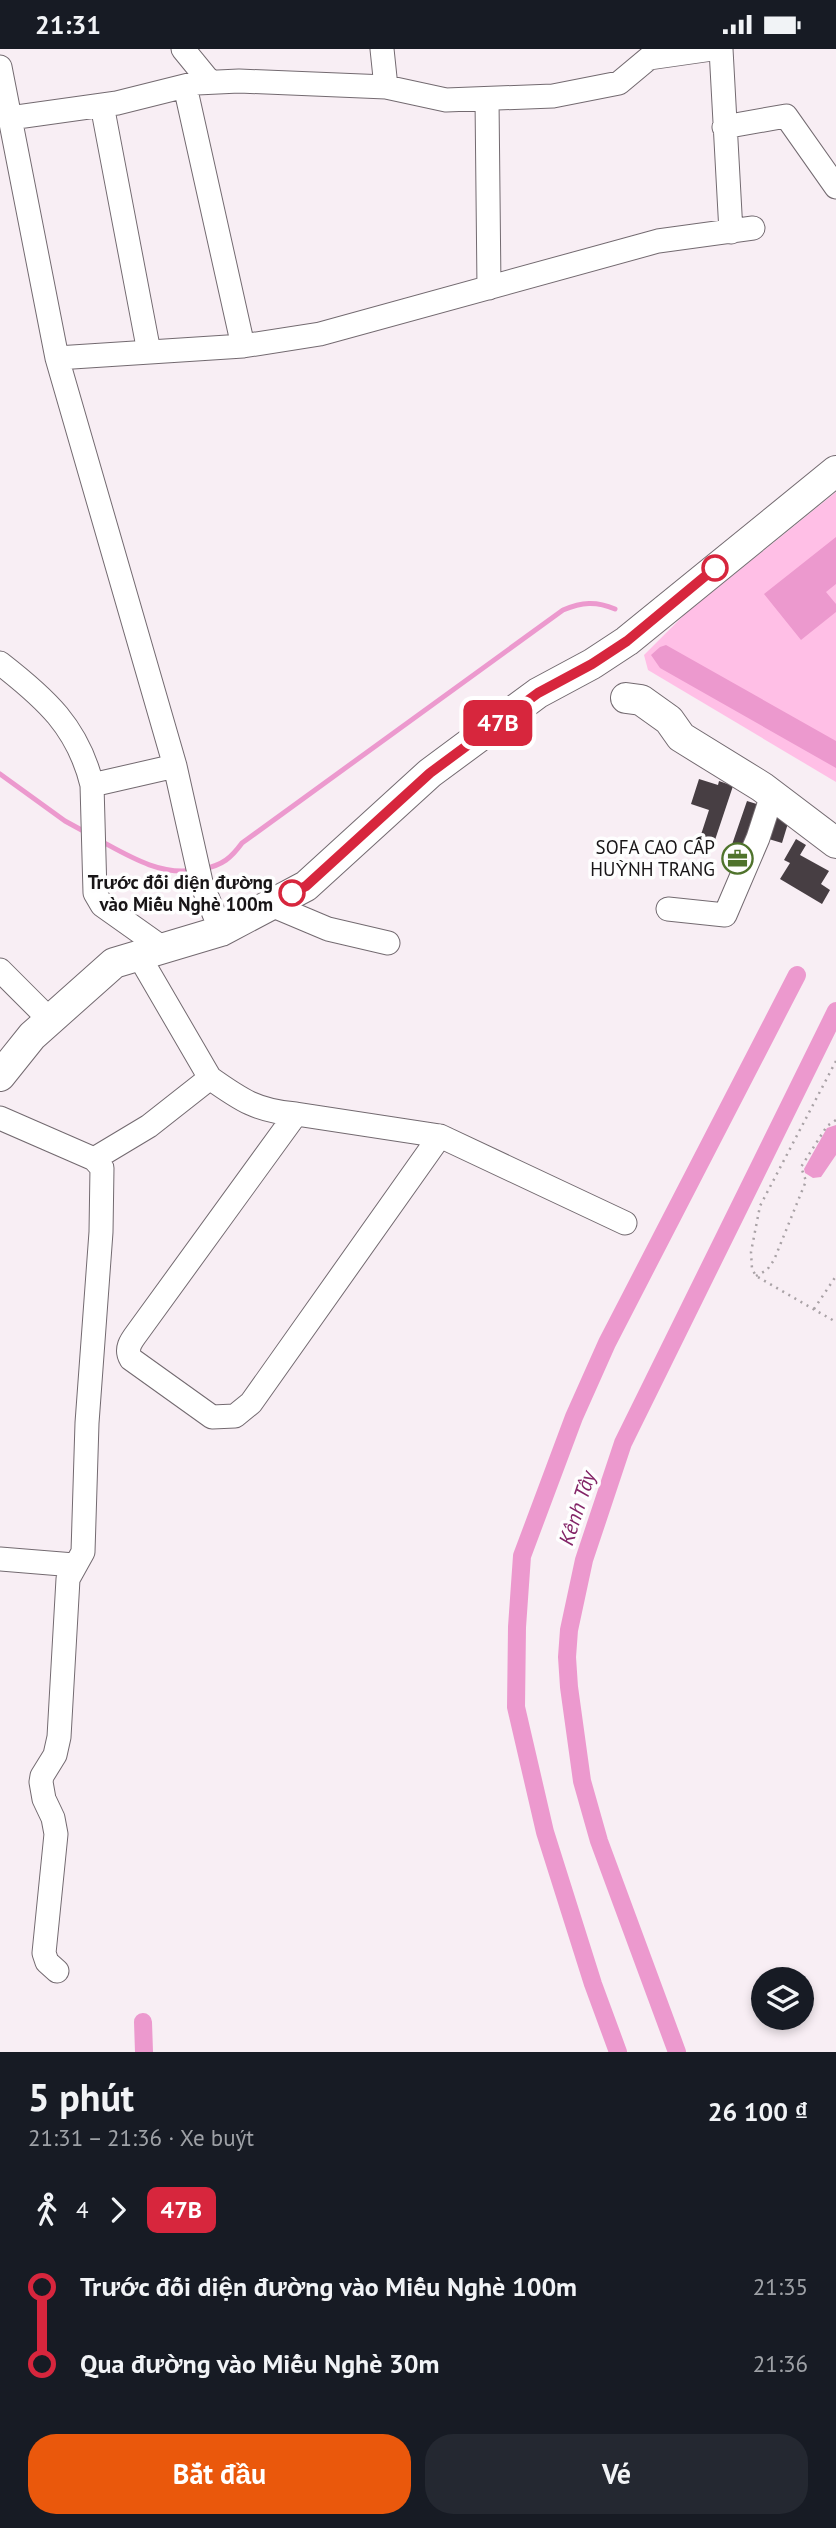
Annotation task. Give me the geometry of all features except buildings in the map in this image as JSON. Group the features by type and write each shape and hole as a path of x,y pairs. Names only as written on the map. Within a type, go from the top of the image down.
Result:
{"main road":[{"path":"0,1076 32,1036 114,963 221,931 306,886 430,773 538,693 592,664 627,641 836,471"},
{"path":"592,664 626,698 629,717 661,737 681,737 762,786 836,843"}],"street":[{"path":"183,49 210,82"},
{"path":"382,49 386,87"},
{"path":"629,49 632,72"},
{"path":"10,118 102,105 210,82 386,87 446,100 552,96 619,83 649,58 712,49"},
{"path":"57,358 243,346 320,334 658,241 742,230 724,127 721,49"},
{"path":"0,67 57,358 175,766 201,882 221,931"},
{"path":"186,86 243,346"},
{"path":"487,99 489,288"},
{"path":"102,105 149,352"},
{"path":"724,127 786,116 836,187"},
{"path":"0,663 51,706 83,757 92,791 95,893 102,905 151,952 210,1078 245,1103 275,1112 416,1130 440,1136 625,1223"},
{"path":"92,791 175,766"},
{"path":"668,909 725,915 758,838 772,795"},
{"path":"271,905 328,929 388,943"},
{"path":"0,970 50,1020"},
{"path":"94,1159 149,1126 210,1078"},
{"path":"296,1114 129,1345 128,1354 131,1359 212,1417 235,1416 251,1403 440,1136"},
{"path":"0,1118 94,1159 102,1168 101,1232 83,1552 68,1579 60,1737 55,1755 41,1782 56,1834 44,1953 47,1962 57,1971"},
{"path":"93,1351 128,1354"},
{"path":"0,1559 74,1565"}],"path":[{"path":"836,1061 760,1206 751,1252 752,1269 757,1276 836,1322"},
{"path":"757,1276 767,1270 774,1260 806,1181 801,1167 827,1126 836,1120"},
{"path":"814,1309 836,1276"}],"shaded area":[{"path":"836,492 836,782 648,670 644,655 684,615"},
{"path":"836,537 836,584 826,592 836,604 836,612 801,640 764,594"},
{"path":"666,645 836,741 836,768 660,668 651,655"},
{"path":"836,1125 836,1155 821,1177 813,1178 805,1173 804,1169 827,1128"}],"waterway":[{"path":"203,869 226,860 242,843 563,610 589,603 615,609"},
{"path":"0,774 65,821 87,833"},
{"path":"99,840 132,858 156,867 194,870"},
{"path":"618,2052 593,1984 545,1832 516,1707 517,1627 522,1556 574,1417 607,1343 797,975"},
{"name":"Kênh Tây","path":"677,2052 599,1841 582,1781 569,1687 569,1630 584,1560 623,1443 836,1011"},
{"path":"143,2022 144,2052"}],"bus line":[{"name":"47B","path":"292,893 306,886 430,773 538,693 592,664 627,641 715,568"}],"place":[{"name":"SOFA CAO CẤP HUỲNH TRANG","path":"738,858"},
{"name":"Trước đối diện đường vào Miếu Nghè 100m","path":"292,893"}]}
